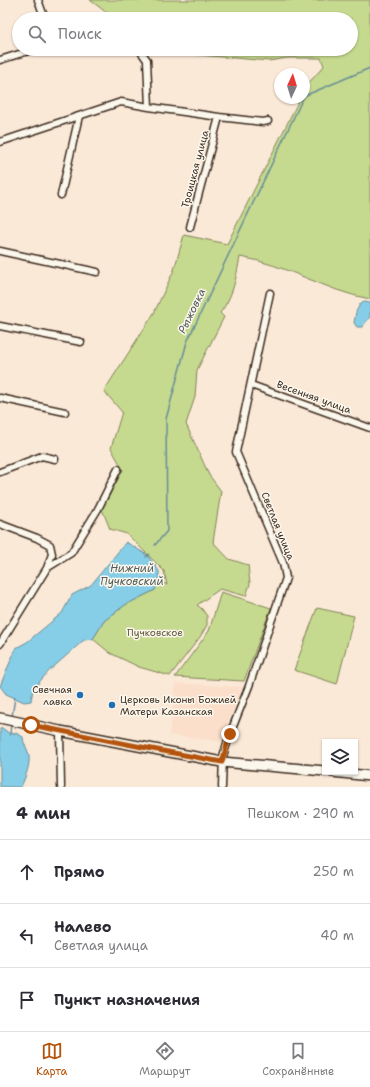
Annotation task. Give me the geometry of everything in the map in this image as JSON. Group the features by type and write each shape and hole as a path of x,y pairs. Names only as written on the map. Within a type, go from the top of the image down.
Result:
{"street":[{"path":"38,0 43,12"},
{"path":"0,60 13,56"},
{"path":"144,56 147,60 149,107"},
{"name":"Троицкая улица","path":"0,142 121,102 219,117 263,122 268,121"},
{"path":"61,195 79,116"},
{"name":"Троицкая улица","path":"190,227 219,117"},
{"path":"0,251 97,272"},
{"name":"Светлая улица","path":"222,787 222,762 230,734 249,686 286,578 283,563 236,452 270,294"},
{"path":"0,326 81,342"},
{"name":"Весенняя улица","path":"251,384 370,428"},
{"path":"0,398 65,412"},
{"path":"0,472 42,456 55,459"},
{"path":"47,568 71,553 98,509 118,469"},
{"path":"0,524 37,538 50,545 52,554 47,568 0,644"},
{"path":"0,718 222,762 322,771"},
{"path":"60,731 61,787"},
{"path":"358,775 370,776"}],"shaded area":[{"path":"176,683 242,687 221,742 169,735"}],"green space":[{"name":"Пучковское","path":"90,0 370,0 370,299 337,290 273,265 240,257 231,294 220,313 224,317 197,370 195,397 186,424 209,475 221,491 213,542 229,559 248,565 250,584 246,596 220,589 197,605 207,616 207,625 200,637 170,676 139,667 110,653 93,639 104,621 125,605 155,590 159,580 167,585 164,571 127,534 110,529 102,509 123,470 111,448 122,412 104,391 154,313 174,270 184,235 227,244 297,104 310,104 310,81 324,66 321,58 288,58 269,61 210,56 358,56 358,12 106,12"},
{"path":"221,592 271,608 244,681 175,677 209,631"},
{"path":"317,608 354,616 337,684 294,670"}],"water":[{"path":"364,302 370,303 370,317 362,327 357,327 354,323 356,312 360,304"},
{"name":"Нижний Пучковский","path":"126,542 147,555 159,571 159,580 155,590 125,605 104,621 93,639 84,640 49,671 33,689 31,701 24,702 6,694 0,686 16,648 27,642 62,613 72,595 91,585"},
{"path":"2,728 10,734 16,733 23,737 28,752 29,765 21,787 0,787 0,729"}],"waterway":[{"name":"Рыжовка","path":"310,93 370,68"},
{"name":"Рыжовка","path":"155,545 167,531 166,419 187,342 300,104"},
{"name":"Рыжовка","path":"146,557 149,554"},
{"path":"12,717 15,697"},
{"path":"10,735 11,723"}],"place":[{"name":"Свечная лавка","path":"80,695"},
{"name":"Церковь Иконы Божией Матери Казанская","path":"112,705"}],"route":[{"path":"31,725 222,762 230,734"}]}
